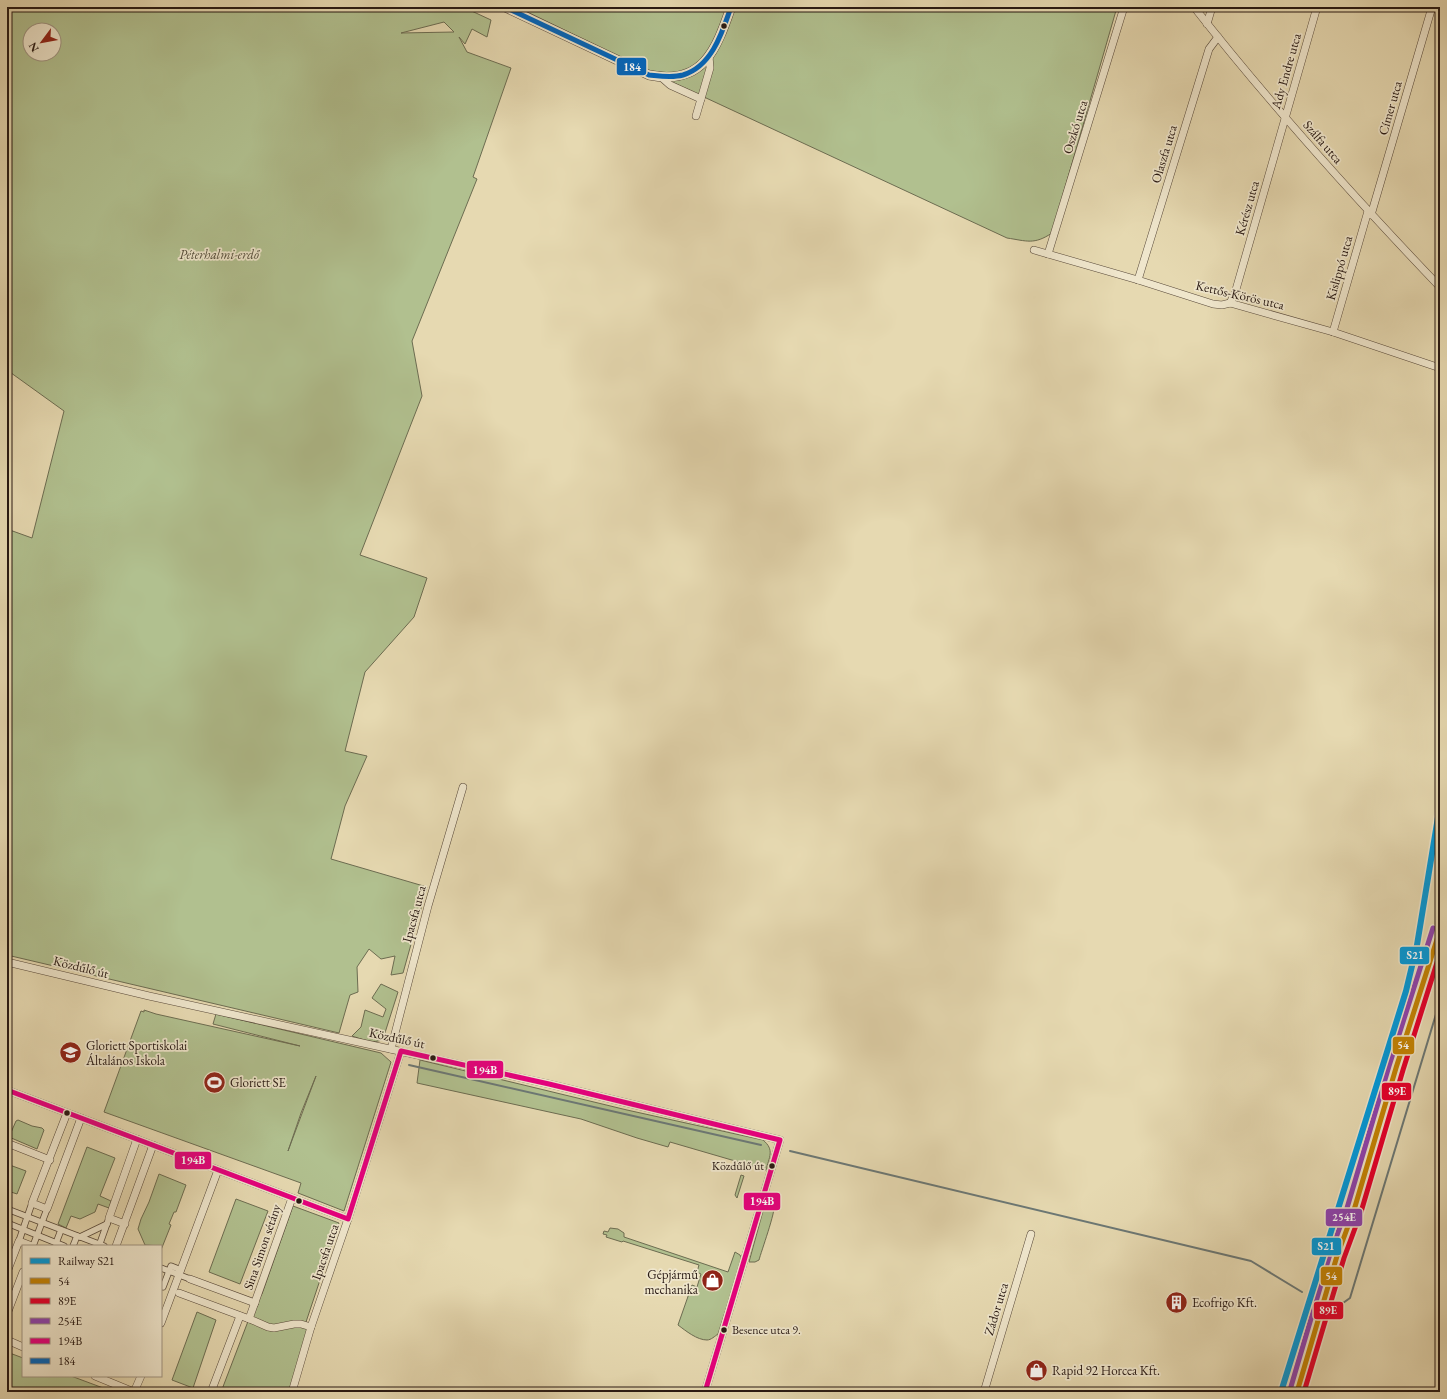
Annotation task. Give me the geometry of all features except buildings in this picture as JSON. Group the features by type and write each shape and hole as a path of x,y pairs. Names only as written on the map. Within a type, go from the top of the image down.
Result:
{"main road":[{"path":"1297,1392 1334,1263 1354,1210 1396,1068 1440,930"}],"street":[{"path":"505,7 650,75 672,78 689,73 696,69 710,56 721,34 731,7"},
{"name":"Oszkó utca","path":"1048,254 1124,7"},
{"name":"Szálfa utca","path":"1194,7 1285,118 1370,213 1440,287"},
{"path":"1207,24 1212,7"},
{"name":"Ady Endre utca","path":"1285,118 1317,7"},
{"name":"Címer utca","path":"1370,213 1432,7"},
{"name":"Olaszfa utca","path":"1138,280 1209,49 1218,37"},
{"path":"696,116 710,68 710,56"},
{"path":"661,77 670,85 701,99"},
{"name":"Kérész utca","path":"1230,303 1236,293 1285,118"},
{"name":"Kislippó utca","path":"1333,332 1370,213"},
{"name":"Kettős-Körös utca","path":"1034,250 1138,280 1212,304 1222,305 1230,303 1333,332 1440,368"},
{"name":"Ipacsfa utca","path":"391,1049 428,906 463,787"},
{"name":"Közdűlő út","path":"7,962 149,996 549,1084 780,1140 705,1392"},
{"name":"Ipacsfa utca","path":"292,1392 311,1327 348,1219 401,1051"},
{"path":"7,1090 348,1219"},
{"path":"7,1272 67,1113"},
{"path":"33,1245 81,1118"},
{"path":"7,1209 101,1245 137,1139"},
{"path":"7,1143 50,1160"},
{"path":"116,1245 153,1145"},
{"path":"162,1321 176,1292 180,1273 218,1170"},
{"name":"Sina Simon sétány","path":"249,1319 292,1198"},
{"path":"32,1204 47,1208"},
{"path":"74,1245 78,1236 108,1221 125,1224"},
{"path":"7,1223 62,1245"},
{"path":"56,1242 61,1230"},
{"name":"Zádor utca","path":"984,1392 1031,1234"},
{"path":"18,1241 30,1245"},
{"name":"Sina Simon sétány","path":"162,1268 180,1273 190,1279 255,1303"},
{"path":"169,1271 162,1287 268,1327 274,1328 301,1324 311,1327"},
{"path":"7,1314 22,1275"},
{"path":"211,1392 240,1316"},
{"path":"7,1340 22,1347"},
{"path":"97,1377 134,1392 141,1377"}],"green space":[{"name":"Péterhalmi-erdő","path":"7,7 463,7 491,20 487,37 472,29 465,44 459,37 467,52 511,68 473,177 477,179 412,341 422,396 360,555 427,578 414,617 365,672 345,751 367,756 345,806 331,859 427,887 403,973 391,975 395,956 381,959 369,949 357,967 358,992 350,995 339,1033 7,955 7,529 32,538 64,411 7,370","holes":["444,22 454,32 401,33"]},
{"path":"517,7 1117,7 1052,233 1035,241 1025,241 1007,238 661,77"},
{"path":"381,984 398,992 383,1039 379,1041 372,1041 352,1036 361,1027 365,1010 383,1017 386,1009 372,998"},
{"name":"Gloriett SE","path":"144,1010 300,1046 213,1024 216,1014 381,1053 391,1062 344,1211 298,1193 301,1183 104,1112 141,1011 144,1012","holes":["316,1076 288,1151 301,1113"]},
{"path":"420,1060 627,1110 763,1140 769,1147 770,1157 766,1170 670,1142 668,1147 581,1119 417,1083"},
{"path":"18,1120 44,1130 37,1149 9,1137 16,1121"},
{"path":"87,1147 115,1158 100,1196 111,1201 109,1208 98,1204 95,1212 80,1219 71,1216 66,1228 58,1224"},
{"path":"7,1164 26,1171 17,1194 7,1192"},
{"path":"159,1174 186,1185 176,1212 174,1212 169,1224 171,1225 162,1248 162,1245 145,1245 138,1229"},
{"path":"741,1175 744,1176 737,1198 735,1195"},
{"path":"236,1199 268,1211 240,1284 209,1272"},
{"path":"766,1200 774,1205 771,1223 759,1260 749,1262"},
{"path":"293,1206 339,1223 305,1325 311,1327 292,1392 221,1392 255,1303 262,1294"},
{"path":"610,1228 618,1229 624,1233 624,1237 728,1272 735,1252 740,1255 742,1259 718,1334 710,1339 703,1340 692,1335 678,1325 692,1285 697,1287 701,1274 697,1272 699,1265 606,1237 607,1235 603,1234 604,1231 608,1232"},
{"path":"197,1312 216,1320 193,1388 172,1380"},
{"path":"7,1352 22,1358 22,1377 74,1377 114,1392 7,1392"}],"waterway":[{"path":"1336,1302 1343,1303 1350,1298 1440,1001"},
{"path":"409,1065 761,1145"},
{"path":"790,1151 1251,1261 1302,1292"}],"rail line":[{"name":"S21","path":"1281,1392 1406,991 1417,945 1440,805"}],"transit line":[{"name":"184","path":"505,7 649,75 670,77 683,75 693,71 709,56 720,38 731,7"},
{"name":"254E","path":"1290,1390 1330,1254 1347,1208 1389,1066 1433,928"},
{"name":"54","path":"1297,1392 1337,1256 1354,1210 1396,1068 1440,930"},
{"name":"89E","path":"1304,1392 1344,1258 1361,1212 1403,1070 1440,953"},
{"name":"194B","path":"7,1090 348,1219 401,1051 549,1084 780,1140 705,1392"}],"place":[{"name":"Gloriett Sportiskolai Általános Iskola","path":"71,1052"},
{"name":"Gloriett SE","path":"214,1082"},
{"name":"Közdűlő út","path":"772,1166"},
{"name":"Gépjármű mechanika","path":"713,1281"},
{"name":"Ecofrigo Kft.","path":"1177,1302"},
{"name":"Besence utca 9.","path":"724,1330"},
{"name":"Rapid 92 Horcea Kft.","path":"1036,1370"}]}
